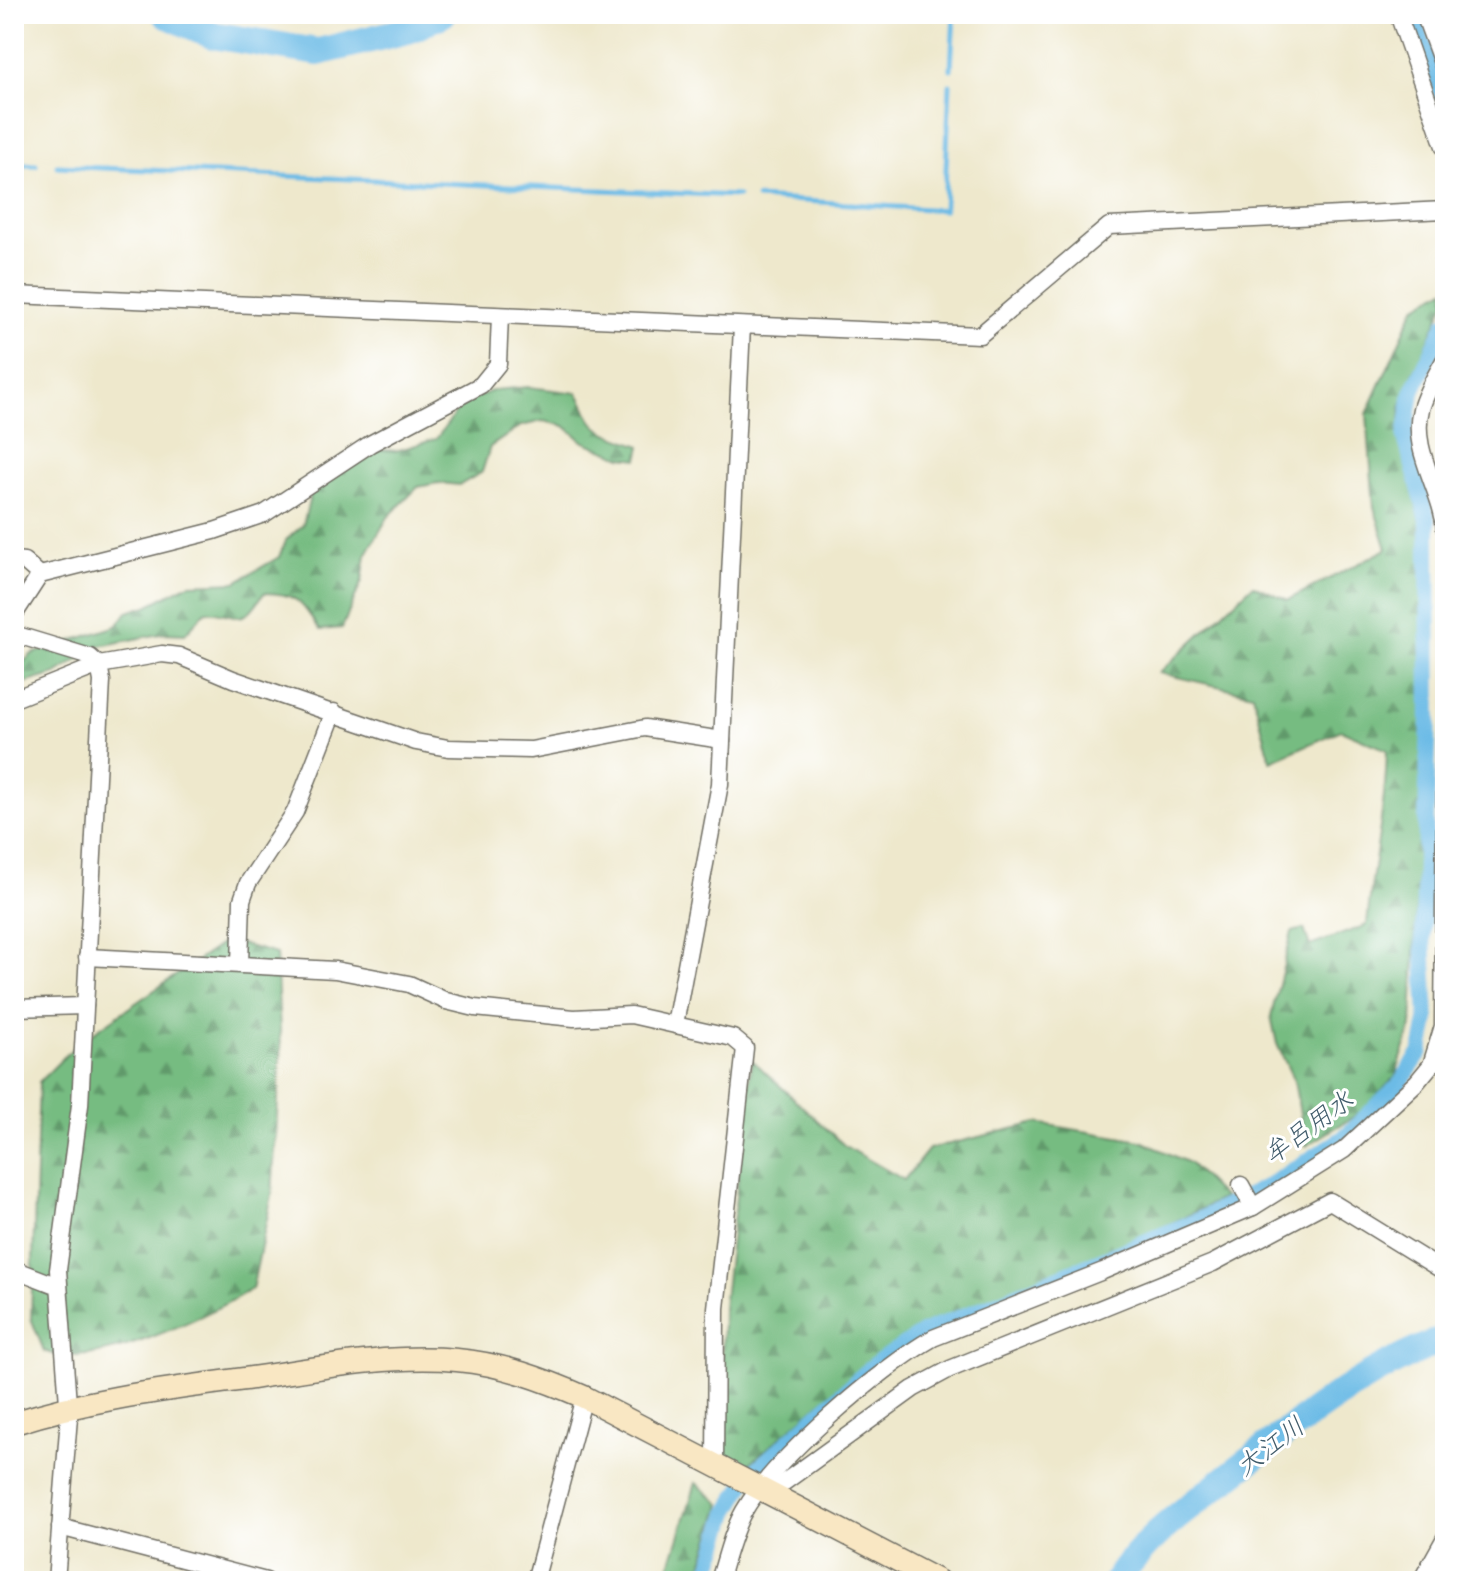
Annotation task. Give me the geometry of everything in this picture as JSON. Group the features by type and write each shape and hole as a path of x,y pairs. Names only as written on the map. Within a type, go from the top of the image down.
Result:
{"street":[{"path":"1398,14 1445,149"},
{"path":"1424,14 1445,71"},
{"path":"14,295 980,335 1109,226 1445,210"},
{"path":"14,615 40,575 214,531 264,514 370,444 481,385 498,364 500,316"},
{"path":"675,1024 720,784 742,326"},
{"path":"1445,359 1428,391 1419,429 1421,451 1437,494 1445,530"},
{"path":"14,560 24,561 40,575"},
{"path":"14,634 90,657 99,665 102,681 75,1156 58,1286 68,1407 56,1581"},
{"path":"14,699 99,665 162,654 179,656 233,679 416,742 448,748 531,750 645,728 722,740"},
{"path":"240,964 242,900 248,883 295,812 334,712"},
{"path":"746,1481 842,1408 907,1353 933,1338 1103,1271 1252,1204 1344,1150 1417,1082 1431,1065 1443,1026 1445,787"},
{"path":"87,957 240,964 387,978 475,1008 574,1018 631,1015 733,1038 745,1048 716,1308 746,1481 742,1515 719,1581"},
{"path":"14,1008 85,1006"},
{"path":"1241,1185 1252,1204"},
{"path":"746,1481 950,1369 1213,1263 1330,1201 1445,1272"},
{"path":"14,1269 58,1286"},
{"path":"14,1423 68,1407 402,1359 456,1360 493,1365 539,1377 584,1397 938,1581"},
{"path":"535,1581 584,1397"},
{"path":"60,1527 266,1581"},
{"path":"1421,1581 1445,1538"}],"green space":[{"path":"1445,289 1445,302 1401,407 1399,438 1421,522 1425,693 1412,1026 1395,1077 1363,1111 1306,1146 1294,1081 1277,1044 1271,1016 1292,932 1304,929 1310,946 1367,925 1387,750 1341,730 1271,761 1253,694 1159,673 1253,585 1288,600 1387,549 1374,507 1367,414 1415,307"},
{"path":"529,387 577,393 597,427 641,446 638,459 622,457 584,442 565,426 543,421 521,426 490,447 482,472 460,485 438,483 418,487 388,517 366,555 362,581 342,628 320,630 298,601 285,595 264,593 250,611 240,617 206,611 185,634 165,633 100,646 56,674 14,686 14,671 32,654 117,626 127,612 147,606 189,584 236,582 279,557 286,540 303,525 312,489 372,449 396,451 436,439 463,403 494,390"},
{"path":"227,940 276,954 281,1050 272,1195 252,1289 180,1326 119,1348 65,1356 44,1351 31,1318 39,1082 78,1043"},
{"path":"752,1060 845,1146 904,1180 929,1149 1037,1123 1141,1141 1189,1163 1224,1198 1097,1259 1009,1293 918,1337 847,1380 733,1478 721,1466 723,1308"},
{"path":"696,1483 721,1504 697,1581 665,1581"}],"waterway":[{"path":"166,14 212,35 318,52 408,30 442,14"},
{"path":"951,69 954,14"},
{"name":"牟呂用水","path":"1413,14 1445,105"},
{"path":"757,198 944,210 950,85"},
{"path":"14,165 36,165"},
{"path":"57,166 738,196"},
{"name":"牟呂用水","path":"706,1581 728,1512 749,1476 875,1364 924,1332 1196,1221 1266,1187 1343,1138 1399,1085 1421,1052 1427,1021 1423,935 1429,718 1428,520 1405,437 1412,393 1445,324"},
{"name":"大江川","path":"1117,1581 1140,1551 1168,1524 1305,1418 1386,1366 1445,1339"}]}
